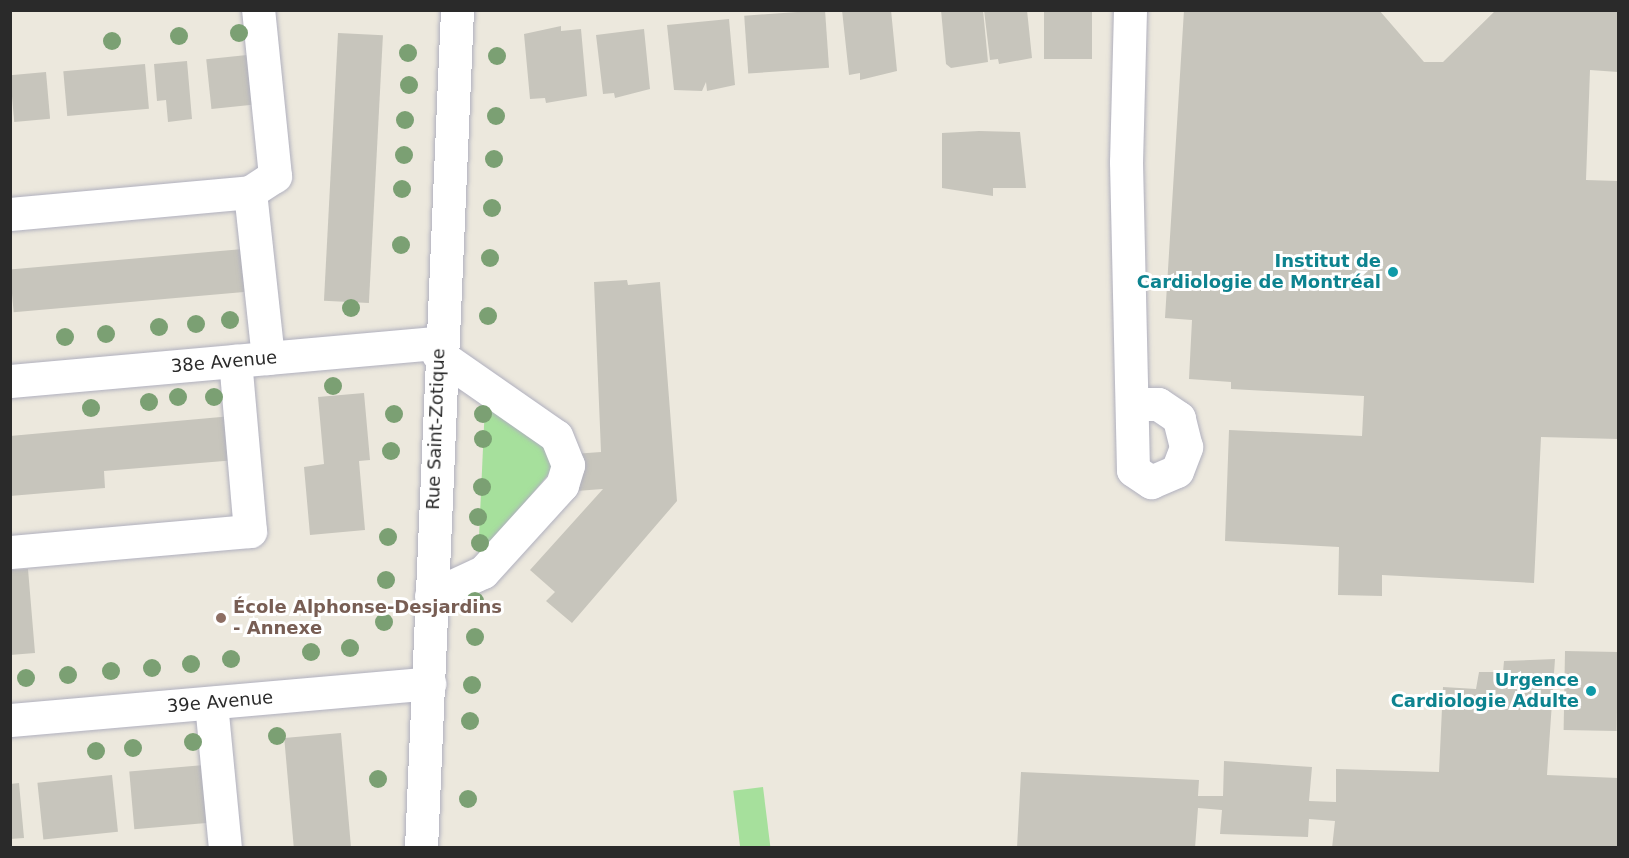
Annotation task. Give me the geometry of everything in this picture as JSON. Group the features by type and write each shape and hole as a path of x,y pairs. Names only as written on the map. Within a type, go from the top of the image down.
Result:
{"street":[{"path":"10,214 250,192 275,176 258,10"},
{"name":"Rue Saint-Zotique","path":"421,848 429,682 438,348 457,10"},
{"path":"1130,10 1126,162 1135,404 1133,470 1151,482 1178,471 1186,447 1179,418 1158,404 1135,404"},
{"path":"250,192 268,358"},
{"path":"431,596 483,572 562,485 568,465 555,436 438,348"},
{"name":"38e Avenue","path":"10,381 268,358 438,348"},
{"path":"10,552 250,531 235,361"},
{"name":"39e Avenue","path":"10,720 429,682"},
{"path":"211,703 225,848"}],"green space":[{"path":"485,404 544,443 553,469 478,559"},
{"path":"763,787 770,847 740,848 733,791"}],"building":[{"path":"825,10 829,68 748,74 744,16"},
{"path":"842,10 891,10 897,71 860,80 860,73 849,75"},
{"path":"941,10 983,10 988,62 951,68 946,64"},
{"path":"984,10 1027,10 1032,58 999,64 998,59 990,60"},
{"path":"1044,10 1092,10 1092,59 1044,59"},
{"name":"Institut de Cardiologie de Montréal","path":"1184,10 1379,10 1424,62 1443,62 1496,10 1618,10 1618,72 1590,70 1586,180 1618,181 1618,439 1541,437 1534,583 1382,575 1382,596 1338,595 1339,547 1225,541 1229,430 1362,436 1364,396 1231,389 1231,382 1189,379 1192,320 1165,318"},
{"path":"729,19 735,85 707,91 706,82 702,91 674,90 667,25"},
{"path":"561,26 561,31 581,29 587,96 546,103 545,98 530,99 524,34"},
{"path":"644,29 650,89 615,98 614,93 603,94 596,35"},
{"path":"338,33 383,35 369,303 324,301"},
{"path":"247,55 252,105 211,109 206,59"},
{"path":"187,61 192,119 168,122 166,100 157,101 154,64"},
{"path":"145,64 149,109 67,116 63,71"},
{"path":"46,72 50,119 14,122 10,75"},
{"path":"1020,132 1026,188 993,188 993,196 942,188 942,133"},
{"path":"243,249 247,292 14,312 10,269"},
{"path":"627,280 628,285 660,282 677,501 572,623 546,601 555,592 530,570 603,489 576,491 573,454 601,452 594,282"},
{"path":"364,393 370,460 359,461 365,530 310,535 304,467 324,464 318,397"},
{"path":"232,416 236,460 104,471 105,488 10,496 10,436"},
{"path":"28,569 35,653 10,655 10,570"},
{"name":"Urgence Cardiologie Adulte","path":"1565,651 1618,652 1617,731 1564,730"},
{"path":"1555,659 1547,775 1618,778 1618,848 1332,848 1335,821 1309,819 1308,837 1220,834 1222,810 1198,808 1195,848 1017,848 1021,772 1199,780 1198,796 1223,796 1224,761 1312,767 1309,801 1336,802 1336,769 1439,772 1443,687 1476,689 1479,672 1503,672 1504,661"},
{"path":"341,733 351,848 294,848 284,738"},
{"path":"204,765 209,823 134,829 129,772"},
{"path":"112,775 118,832 43,840 37,783"},
{"path":"19,783 24,838 10,839 10,784"}],"place":[{"name":"Institut de Cardiologie de Montréal","path":"1393,272"},
{"name":"École Alphonse-Desjardins - Annexe","path":"221,618"},
{"name":"Urgence Cardiologie Adulte","path":"1591,691"}]}
